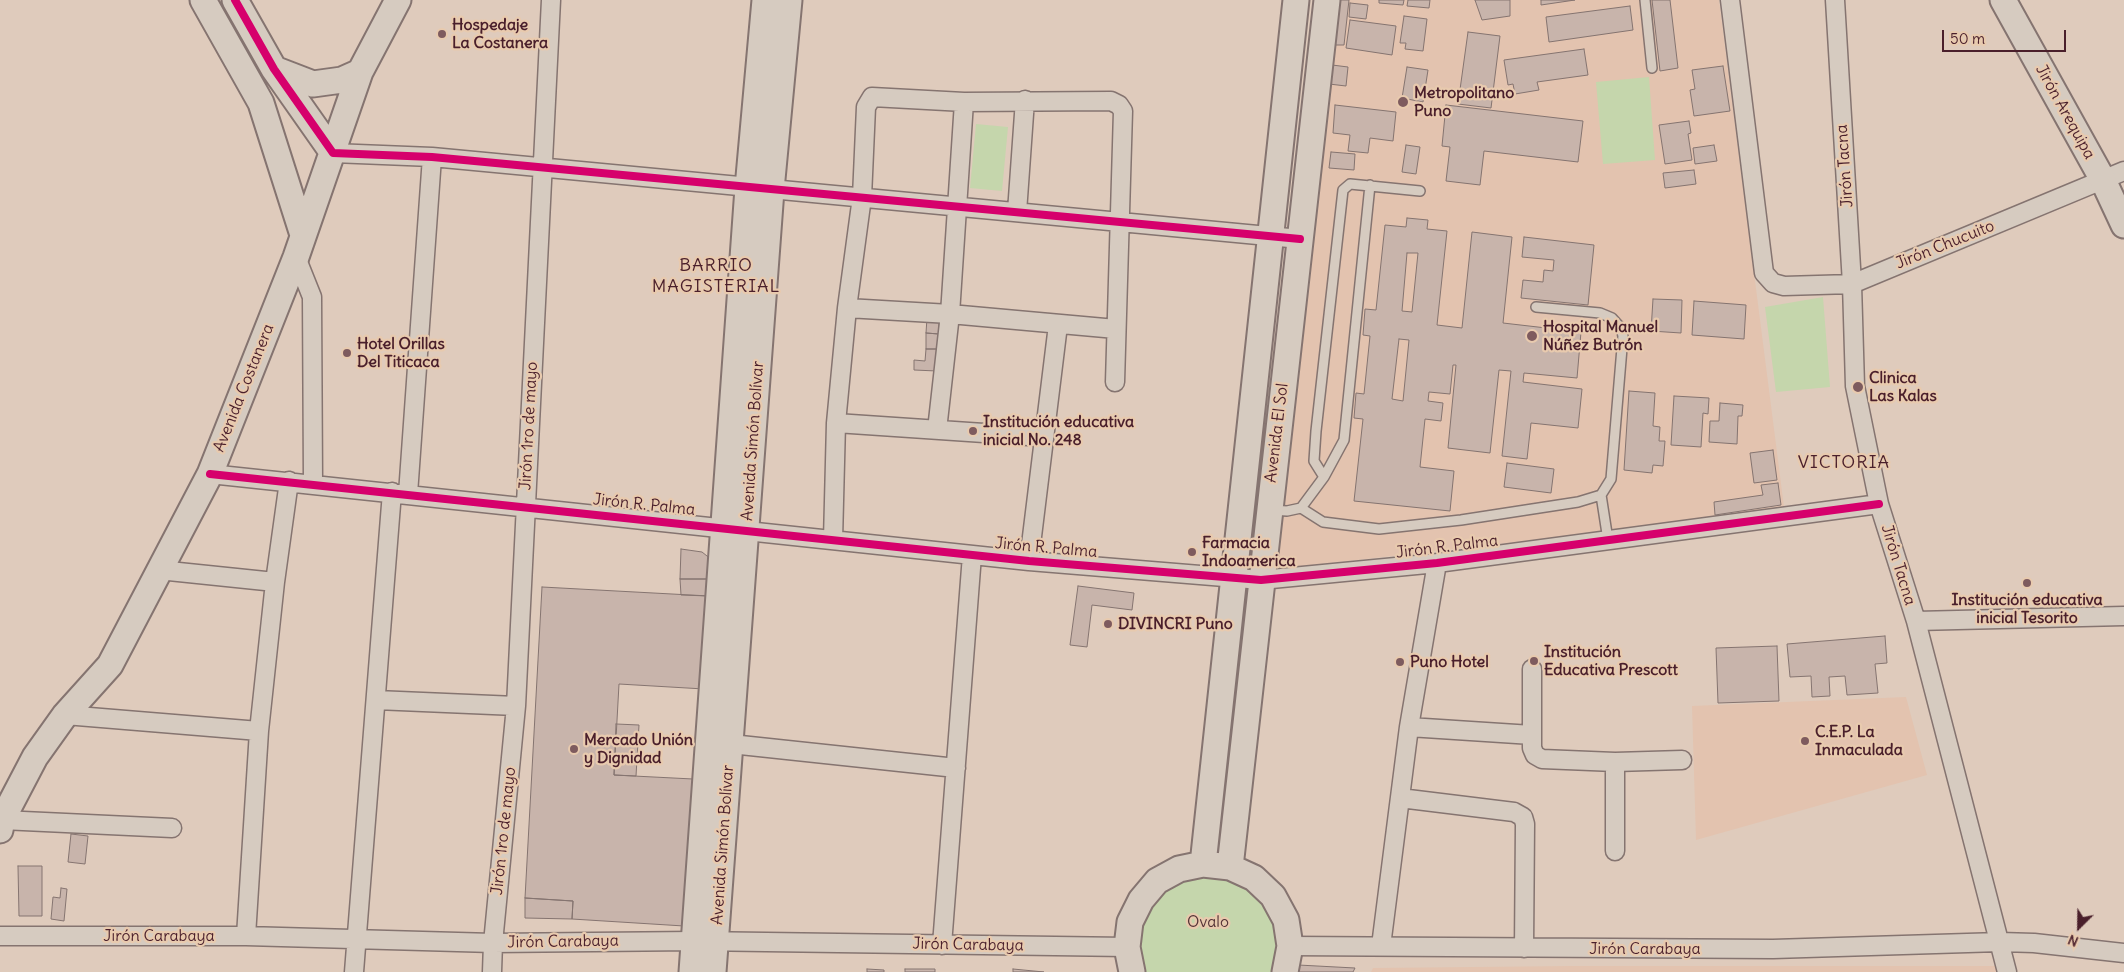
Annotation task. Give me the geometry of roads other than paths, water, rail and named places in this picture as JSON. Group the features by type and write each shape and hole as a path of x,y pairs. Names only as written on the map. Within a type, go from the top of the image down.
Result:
{"street":[{"path":"203,0 261,103 312,297 313,483"},
{"path":"235,0 274,69 333,153 432,157 1017,212 1121,224 1300,239"},
{"name":"Avenida Costanera","path":"1,825 35,757 65,715 110,665 210,474 300,246 360,72 398,0"},
{"name":"Jirón 1ro de mayo","path":"492,972 492,943 516,706 551,0"},
{"name":"Avenida Simón Bolívar","path":"713,972 705,941 759,189 765,0"},
{"name":"Avenida Simón Bolívar","path":"759,189 789,0"},
{"name":"Avenida El Sol","path":"1203,864 1296,0"},
{"name":"Avenida El Sol","path":"1230,867 1268,510 1327,0"},
{"name":"Jirón Chucuito","path":"1730,0 1764,274 1773,284 1784,286 1852,284 2113,176"},
{"name":"Jirón Tacna","path":"1835,0 1852,284 1854,386 1879,504 1916,621 2007,972"},
{"name":"Jirón Arequipa","path":"2003,0 2113,176 2124,225"},
{"path":"274,69 313,84 342,80 360,72"},
{"path":"833,540 836,423 847,308 862,198 866,107 868,100 877,95 964,102 1025,100 1110,101 1119,105 1123,111 1115,382"},
{"path":"1017,212 1025,100"},
{"path":"937,430 950,314 955,206 964,102"},
{"path":"354,972 376,700 400,493 432,157"},
{"path":"847,308 950,314 1116,329"},
{"path":"1029,561 1058,325"},
{"path":"836,423 1044,437"},
{"name":"Jirón R. Palma","path":"210,474 313,483 1029,561 1261,580 1437,563 1879,504"},
{"path":"246,936 259,731 275,582 290,481"},
{"name":"Avenida Simón Bolívar","path":"692,972 705,941 731,744 735,529"},
{"path":"942,945 972,555"},
{"path":"1381,946 1409,727 1437,563"},
{"path":"159,570 275,582"},
{"path":"1916,621 2124,616"},
{"path":"1532,669 1532,748 1535,755 1542,759 1615,762 1682,760"},
{"path":"376,700 516,706"},
{"path":"65,715 259,731"},
{"path":"1409,727 1532,735"},
{"path":"731,744 956,768"},
{"path":"1615,762 1615,851"},
{"path":"1400,798 1514,812 1523,817 1525,824 1524,948"},
{"path":"1,825 172,828"},
{"path":"1132,972 1127,947 1130,922 1141,900 1157,881 1179,869 1203,864 1230,867 1254,878 1274,896 1286,920 1290,946 1285,972"},
{"name":"Jirón Carabaya","path":"0,936 246,936 492,943 705,941 1127,947"},
{"name":"Jirón Carabaya","path":"1290,946 1773,949 2000,942 2034,943 2124,953"}],"lane":[{"path":"1645,0 1652,68"},
{"path":"1324,477 1314,461 1342,195 1346,186 1350,184 1420,191"},
{"path":"1268,510 1287,511 1301,508 1324,477 1344,440 1370,185"},
{"path":"1301,508 1323,522 1379,528 1461,520 1568,504 1600,495 1611,479 1623,336 1621,328 1612,318 1600,313 1536,308"},
{"path":"1600,495 1608,540"}],"place":[{"name":"Hospedaje La Costanera","path":"442,34"},
{"name":"Metropolitano Puno","path":"1403,102"},
{"name":"Hospital Manuel Núñez Butrón","path":"1532,336"},
{"name":"Hotel Orillas Del Titicaca","path":"347,353"},
{"name":"Clinica Las Kalas","path":"1858,387"},
{"name":"Institución educativa inicial No. 248","path":"973,431"},
{"name":"Farmacia Indoamerica","path":"1192,552"},
{"name":"Institución educativa inicial Tesorito","path":"2027,583"},
{"name":"DIVINCRI Puno","path":"1108,624"},
{"name":"Institución Educativa Prescott","path":"1534,661"},
{"name":"Puno Hotel","path":"1400,662"},
{"name":"C.E.P. La Inmaculada","path":"1805,741"},
{"name":"Mercado Unión y Dignidad","path":"574,749"}],"district":[{"name":"BARRIO MAGISTERIAL","path":"716,276"},
{"name":"VICTORIA","path":"1844,463"}],"park label":[{"name":"Ovalo","path":"1208,922"}]}
